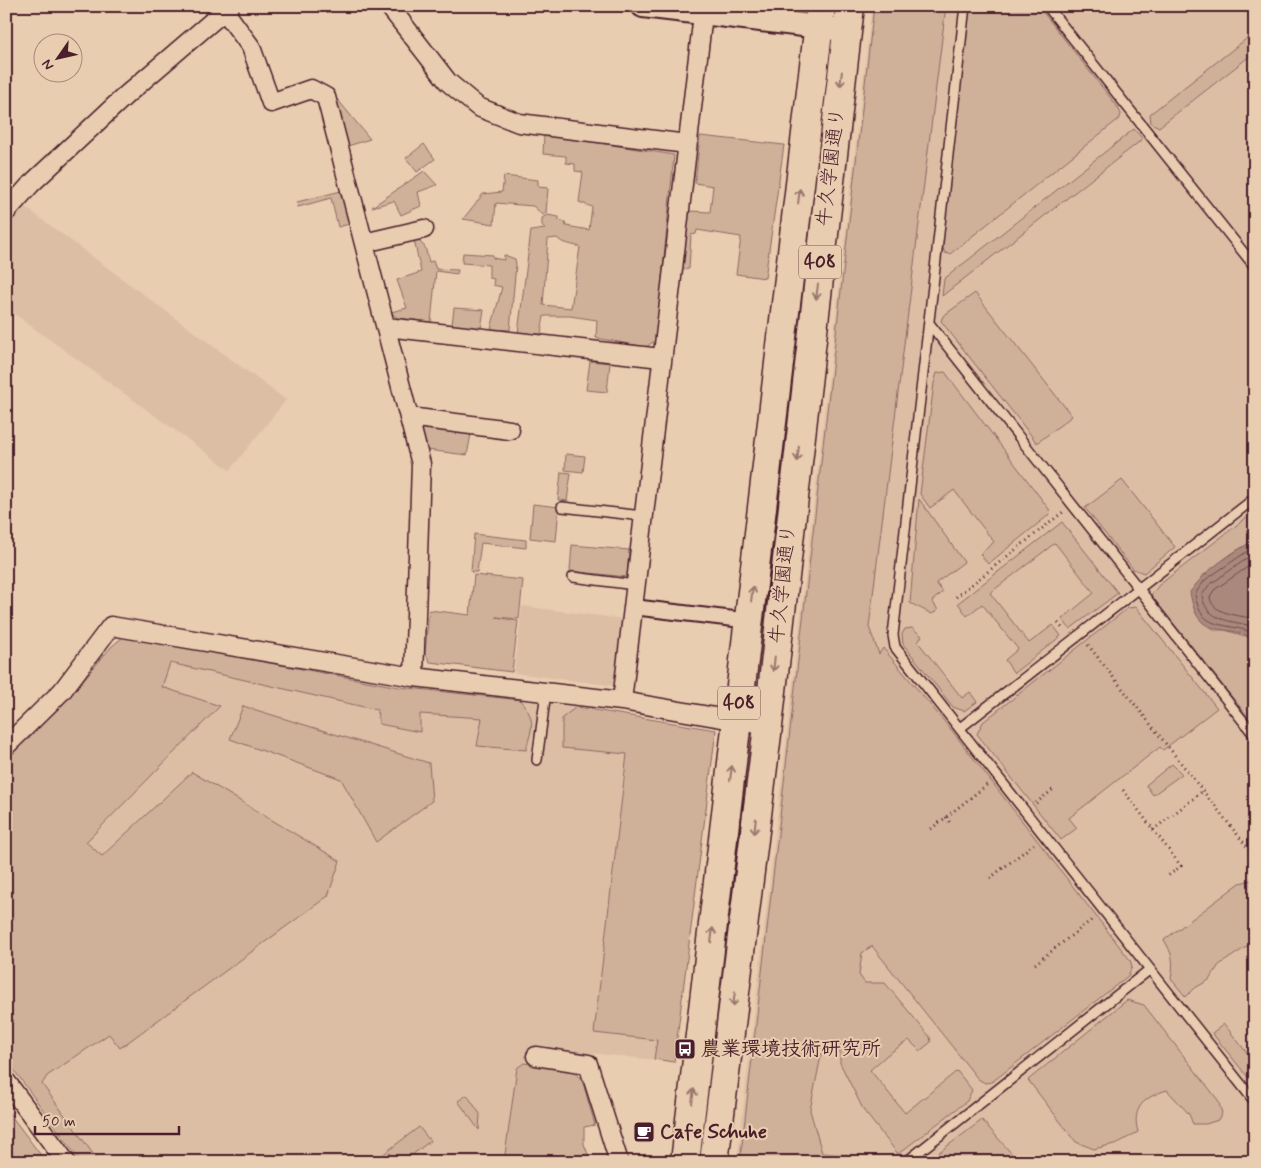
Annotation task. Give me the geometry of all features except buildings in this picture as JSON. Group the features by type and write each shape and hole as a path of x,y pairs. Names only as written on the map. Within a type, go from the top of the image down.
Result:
{"highway":[{"name":"牛久学園通り","path":"685,1162 820,17"},
{"name":"牛久学園通り","path":"714,1162 768,726 849,18"}],"street":[{"path":"388,6 448,82 478,107 519,123 687,144"},
{"path":"644,6 849,18"},
{"path":"6,212 31,184 125,96 225,8 251,47 272,103 311,90 326,97 421,464 414,677"},
{"path":"622,701 661,358 704,10"},
{"path":"364,243 424,229"},
{"path":"386,328 661,358"},
{"path":"409,416 510,430"},
{"path":"632,607 734,619"},
{"path":"6,746 62,691 111,626 414,677 622,701 768,726"},
{"path":"536,1056 588,1064 619,1162"},
{"path":"6,1081 66,1162"}],"lane":[{"path":"965,6 893,635 895,647 1255,1102"},
{"path":"1047,6 1255,267"},
{"path":"929,323 1255,736"},
{"path":"960,728 1255,498"},
{"path":"562,507 643,516"},
{"path":"573,577 635,585"},
{"path":"537,760 546,692"},
{"path":"906,1162 1149,970"}],"path":[{"path":"956,597 1071,505"},
{"path":"1080,635 1255,857"},
{"path":"932,828 997,776"},
{"path":"1025,812 1055,788"},
{"path":"1123,790 1181,866 1168,876"},
{"path":"1153,830 1203,791"},
{"path":"946,817 950,823"},
{"path":"990,878 1045,836"},
{"path":"1035,964 1103,911"}],"shaded area":[{"path":"872,6 1255,6 1255,1162 737,1162"},
{"path":"874,6 946,6 869,627 879,654 883,648 953,732 1130,960 1132,966 1128,976 992,1082 985,1083 978,1079 872,946 862,953 859,975 865,983 885,983 930,1037 931,1042 920,1051 909,1040 887,1055 870,1070 905,1113 957,1071 972,1090 967,1101 898,1154 864,1111 840,1063 840,1042 823,1046 810,1110 822,1153 850,1155 861,1162 740,1162"},
{"path":"969,6 1038,6 1117,106 1121,114 1120,118 950,254 945,253 941,244"},
{"path":"1255,32 1255,52 1159,127 1151,123 1150,114"},
{"path":"338,100 370,139 348,146 335,102"},
{"path":"1134,129 1142,138 1139,142 942,296 944,279"},
{"path":"544,134 674,155 656,340 646,347 596,338 597,320 570,316 544,316 541,334 518,333 531,231 545,229 542,225 542,218 547,215 559,217 559,220 565,222 566,226 589,230 592,207 579,202 583,172 575,171 575,164 566,163 566,156 543,154","holes":["557,238 562,242 580,247 571,308 543,305 548,239"]},
{"path":"700,136 784,145 765,278 736,274 741,237 697,230 696,234 691,235 689,269 681,269 689,211 710,212 713,186 695,183"},
{"path":"424,144 435,159 417,172 406,158"},
{"path":"424,171 437,185 418,192 421,206 401,215 394,201 372,207"},
{"path":"504,176 538,180 538,187 548,188 546,213 543,215 533,206 496,203 494,224 463,219 483,194 502,192"},
{"path":"341,191 349,224 338,227 331,198 298,207 297,202"},
{"path":"24,206 286,400 230,470 6,308 6,226"},
{"path":"414,240 418,240 425,247 429,262 433,261 436,269 458,270 457,274 436,271 431,322 397,318 391,312 407,308 397,280 421,272"},
{"path":"463,253 493,255 493,258 504,260 504,255 515,259 510,330 491,329 502,287 493,285 494,279 489,278 489,265 462,263"},
{"path":"975,293 1072,416 1037,443 941,321 943,316"},
{"path":"454,308 484,310 481,328 452,325"},
{"path":"590,361 610,363 607,392 586,390"},
{"path":"945,372 1049,509 1050,514 988,564 980,554 994,542 954,490 930,508 920,494 934,383 937,373"},
{"path":"429,425 472,429 467,455 427,450 422,429"},
{"path":"566,454 585,456 583,472 565,470"},
{"path":"561,472 571,473 567,501 558,500"},
{"path":"1122,480 1175,547 1144,573 1133,569 1085,508"},
{"path":"919,499 964,562 936,583 943,592 932,601 938,610 932,614 910,603"},
{"path":"533,504 559,507 556,541 530,538"},
{"path":"1255,511 1255,540 1234,552 1201,577 1213,630 1225,630 1255,639 1255,726 1151,595 1159,585"},
{"path":"1062,522 1118,593 1070,629 1062,619 1094,593 1055,543 990,593 1029,643 1053,625 1061,636 1014,673 1005,660 1018,649 982,604 967,616 958,603"},
{"path":"474,534 526,540 526,548 481,543 477,572 471,572"},
{"path":"572,545 629,550 627,577 570,571"},
{"path":"474,575 523,580 519,619 496,617 518,621 512,672 430,662 425,653 429,610 470,615"},
{"path":"522,606 623,619 615,686 514,673"},
{"path":"1136,607 1217,708 1163,750 1160,747 1069,818 1077,828 1061,840 977,734 983,722 1128,608"},
{"path":"912,628 922,636 918,642 962,698 970,692 977,702 964,711 953,707 903,644 902,634 905,629"},
{"path":"124,636 399,687 576,707 716,730 674,1062 532,1047 518,1162 81,1162 6,1059 6,759 63,704 111,647"},
{"path":"124,636 399,687 520,700 529,713 532,724 526,750 477,746 482,718 420,714 420,732 379,724 377,710 170,663 162,687 220,706 86,842 102,856 192,772 340,861 328,896 120,1048 109,1034 47,1076 42,1084 99,1162 81,1162 6,1059 6,759 63,704 111,647"},
{"path":"243,706 429,763 432,801 376,842 341,779 230,739"},
{"path":"576,707 716,730 674,1062 654,1059 657,1040 594,1033 627,754 562,748 562,718"},
{"path":"1172,764 1182,774 1153,795 1146,785"},
{"path":"1255,879 1255,941 1219,965 1209,980 1195,988 1186,997 1171,979 1172,958 1164,940 1240,883"},
{"path":"1127,1000 1144,1005 1218,1100 1222,1113 1218,1120 1206,1124 1193,1124 1189,1114 1167,1090 1152,1096 1142,1104 1136,1116 1138,1132 1118,1143 1094,1149 1076,1142 1028,1080"},
{"path":"1224,1024 1255,1063 1255,1086 1212,1033"},
{"path":"524,1063 570,1070 582,1079 595,1125 584,1127 584,1144 591,1162 504,1162 517,1068"},
{"path":"467,1095 480,1114 479,1130 458,1101"},
{"path":"6,1109 46,1162 6,1162"},
{"path":"982,1120 1019,1162 926,1162"},
{"path":"419,1127 430,1141 403,1162 396,1162 390,1153 378,1162 373,1162"}],"water":[{"path":"1255,540 1255,639 1243,634 1205,625 1194,608 1190,592 1203,576 1219,563"}],"place":[{"name":"農業環境技術研究所","path":"685,1049"},
{"name":"Cafe Schuhe","path":"644,1132"}]}
